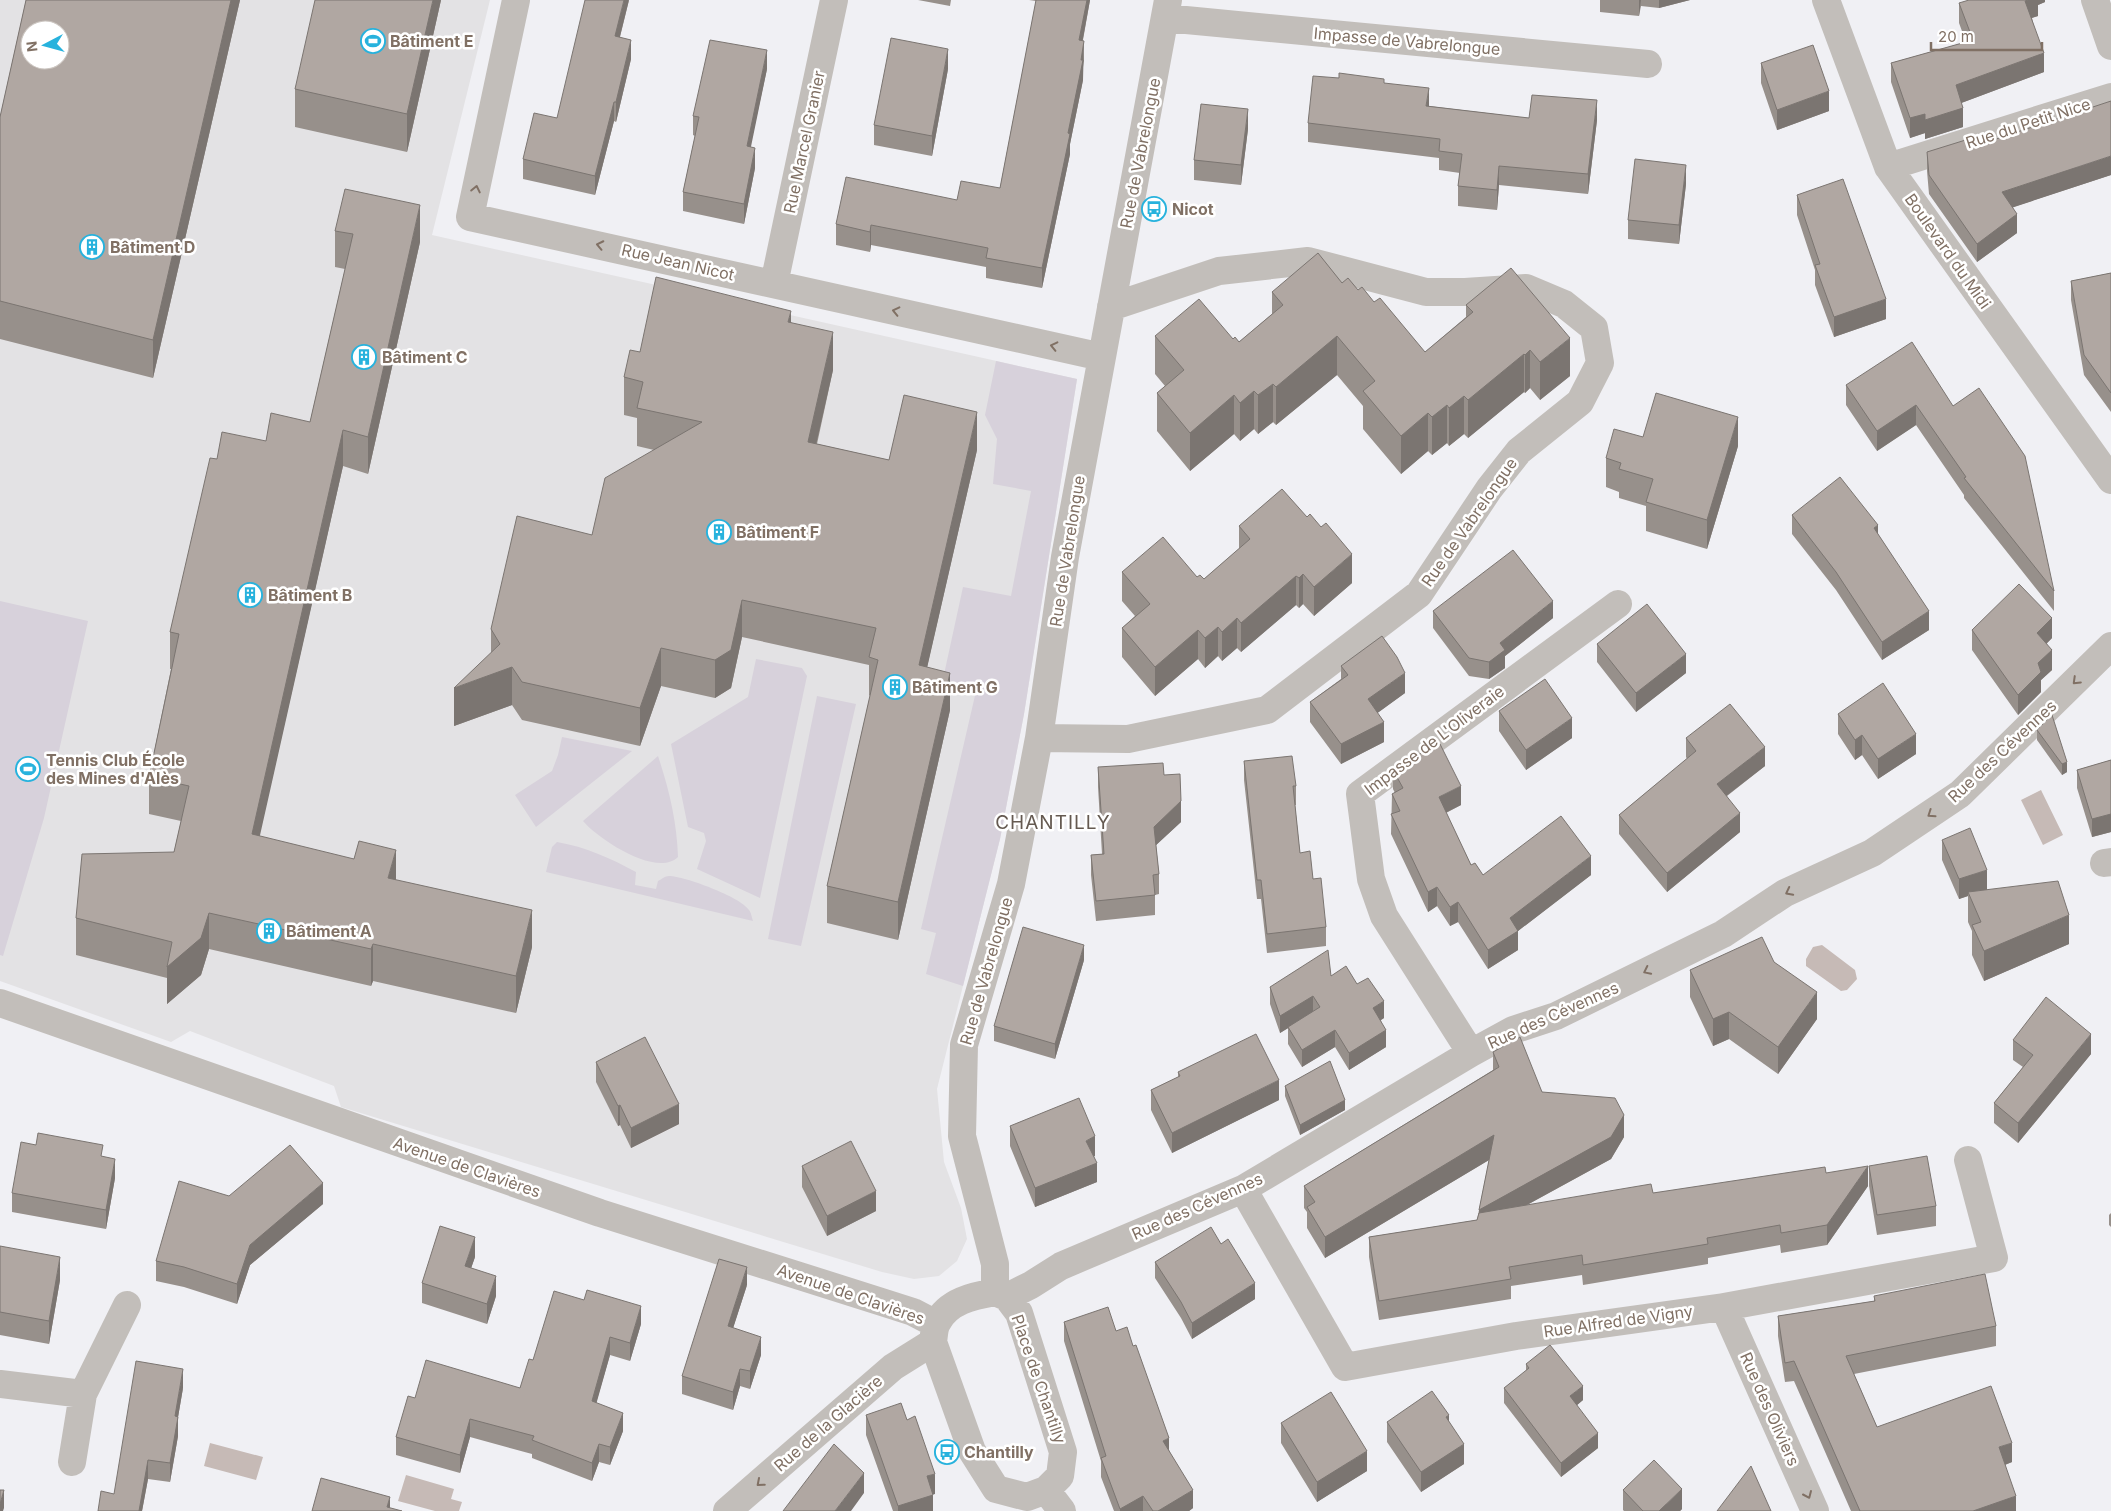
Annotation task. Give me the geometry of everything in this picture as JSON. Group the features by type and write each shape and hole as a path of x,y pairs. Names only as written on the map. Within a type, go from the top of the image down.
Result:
{"street":[{"name":"Rue Jean Nicot","path":"516,0 470,217 1102,357"},
{"name":"Rue Marcel Granier","path":"774,284 834,0"},
{"name":"Boulevard du Midi","path":"1826,0 1888,167 2111,480"},
{"path":"2095,0 2111,46"},
{"name":"Impasse de Vabrelongue","path":"1167,9 1648,64"},
{"name":"Rue de Vabrelongue","path":"1001,1295 996,1264 962,1136 964,1045 1011,884 1039,738 1065,557 1167,9"},
{"name":"Rue du Petit Nice","path":"1888,167 2111,96"},
{"name":"Rue de Vabrelongue","path":"1039,738 1128,739 1268,710 1419,594 1489,488 1519,451 1580,402 1600,363 1594,328 1564,304 1526,288 1465,292 1426,292 1308,261 1219,271 1111,307"},
{"name":"Impasse de L'Oliveraie","path":"1471,1052 1384,916 1371,879 1360,794 1618,604"},
{"name":"Rue des Cévennes","path":"1001,1295 1031,1285 1061,1266 1243,1189 1471,1052 1512,1030 1556,1016 1723,934 1785,894 1872,853 1960,794 2111,646"},
{"name":"Avenue de Clavières","path":"0,1003 600,1213 913,1312 934,1333"},
{"name":"Rue Alfred de Vigny","path":"1243,1189 1345,1367 1516,1336 1724,1307 1994,1258 1968,1160"},
{"path":"1001,1295 975,1296 949,1306 934,1333 972,1451 996,1488 1062,1511"},
{"name":"Place de Chantilly","path":"1001,1295 1018,1313 1064,1452 1060,1476 1029,1499"},
{"path":"72,1462 83,1394 127,1305"},
{"name":"Rue des Oliviers","path":"1724,1307 1815,1511"},
{"name":"Rue de la Glacière","path":"727,1511 934,1333"},
{"path":"0,1384 83,1394"}],"shaded area":[{"path":"0,0 490,0 432,235 1077,379 1024,714 1000,839 937,1089 944,1162 961,1208 967,1239 957,1261 939,1276 914,1279 882,1272 341,1107 334,1086 190,1031 171,1042 0,981"},
{"path":"996,361 1077,379 1024,714 1000,839 963,986 926,974 936,933 921,929 977,687 943,679 963,587 1011,596 1031,491 993,484 997,439 985,415"},
{"name":"Tennis Club École des Mines d'Alès","path":"0,601 88,621 44,818 3,956 0,955"},
{"path":"756,659 802,668 807,676 760,898 697,869 706,841 704,833 688,827 671,744 748,697"},
{"path":"817,696 856,704 801,946 768,939"},
{"path":"562,737 632,751 536,827 515,795 552,771"},
{"path":"658,756 672,806 678,857 669,862 656,863 628,854 614,846 583,821"},
{"path":"2041,790 2063,835 2043,845 2021,800"},
{"path":"557,842 598,854 636,872 635,885 656,889 658,881 669,876 687,879 712,888 744,905 750,911 753,921 546,872 552,847"},
{"path":"1822,945 1855,970 1857,979 1847,990 1841,991 1806,966 1806,959 1813,947"},
{"path":"210,1443 263,1457 256,1480 204,1466"},
{"path":"406,1475 454,1489 451,1499 462,1502 459,1511 435,1511 398,1501"}],"building":[{"name":"Bâtiment D","path":"26,0 231,0 153,340 0,301 0,117 20,27 20,70 70,70 70,20 22,20"},
{"name":"Bâtiment E","path":"315,0 433,0 407,114 295,89"},
{"path":"585,0 624,0 615,36 631,40 595,176 523,159 534,113 557,118"},
{"path":"1036,0 1087,0 1079,40 1084,41 1081,60 1083,60 1068,133 1070,134 1042,268 986,258 988,248 871,225 870,232 836,224 846,177 957,200 961,181 1000,188"},
{"path":"1969,0 2028,0 2025,1 2044,53 1956,85 1963,108 1925,120 1925,114 1910,118 1891,63 1973,40 1959,3"},
{"path":"891,38 948,49 932,136 874,125"},
{"path":"710,40 767,50 747,146 755,148 744,204 683,192 699,117 693,116"},
{"path":"1813,45 1829,91 1777,110 1761,63"},
{"path":"1339,73 1384,79 1384,83 1429,88 1426,106 1529,118 1532,95 1597,100 1588,174 1499,166 1497,190 1458,186 1462,154 1439,151 1440,139 1308,123 1313,76 1339,78"},
{"path":"2111,101 2111,156 2002,192 2017,214 1977,244 1929,175 1927,152 1972,138 1975,146"},
{"path":"1201,104 1248,109 1241,165 1194,160"},
{"path":"1635,159 1686,165 1679,225 1628,220"},
{"path":"1843,179 1886,299 1834,317 1815,265 1820,264 1797,195"},
{"path":"345,189 420,205 368,437 343,430 252,834 354,859 359,841 396,850 388,878 532,910 516,976 373,944 371,949 209,913 201,938 167,967 172,942 76,918 82,854 174,852 189,786 149,777 179,634 170,632 210,458 217,459 222,432 266,441 271,413 310,422 353,234 335,231"},
{"path":"1318,253 1342,283 1348,278 1358,290 1362,287 1374,302 1380,298 1425,352 1473,312 1466,305 1511,268 1570,338 1540,362 1530,350 1468,400 1464,396 1449,408 1447,405 1432,417 1428,413 1401,436 1363,391 1375,381 1337,336 1276,387 1273,384 1258,395 1254,391 1240,403 1234,395 1190,433 1157,393 1184,370 1155,336 1199,299 1233,339 1235,337 1239,342 1283,305 1272,292"},
{"path":"2111,273 2111,393 2084,355 2071,281"},
{"path":"656,277 791,311 788,322 833,332 808,442 889,460 904,395 977,412 919,665 950,673 898,902 827,886 878,660 869,657 876,628 742,600 731,650 715,660 661,648 640,708 522,682 512,667 454,688 500,644 491,629 517,516 592,535 605,478 702,422 637,408 643,382 624,377 630,350 640,352"},
{"path":"1912,342 1953,406 1979,388 2025,456 2054,591 1964,478 1966,477 1916,405 1877,431 1846,385"},
{"path":"1656,393 1738,417 1707,520 1646,502 1653,479 1619,469 1621,463 1606,458 1614,429 1643,437"},
{"path":"1840,477 1878,525 1874,528 1929,611 1882,642 1836,572 1792,515"},
{"path":"1282,489 1307,517 1310,514 1321,527 1326,523 1352,554 1314,587 1303,574 1299,578 1296,576 1241,623 1237,618 1222,632 1218,627 1205,638 1198,630 1155,667 1122,628 1150,604 1122,572 1163,537 1197,577 1200,575 1204,579 1250,539 1239,526"},
{"path":"1513,550 1553,601 1500,643 1505,650 1489,662 1469,658 1433,611"},
{"path":"2019,584 2052,618 2037,633 2052,650 2038,663 2041,672 2018,695 1972,630"},
{"path":"1647,604 1686,654 1636,693 1597,644"},
{"path":"1382,636 1397,657 1405,673 1368,699 1384,722 1341,744 1310,702 1348,675 1341,666"},
{"path":"1545,679 1572,718 1526,750 1499,711"},
{"path":"1883,683 1916,734 1878,759 1862,735 1855,740 1838,714"},
{"path":"1730,704 1765,747 1717,784 1740,813 1667,873 1619,815 1696,751 1686,738"},
{"path":"2052,715 2067,762 2062,764 2037,730"},
{"path":"1440,744 1461,786 1439,797 1471,865 1475,863 1483,875 1561,816 1591,856 1510,918 1518,931 1488,950 1458,902 1450,907 1437,887 1428,892 1391,814 1400,811 1392,794 1403,788 1393,770 1403,762"},
{"path":"1292,756 1296,786 1293,786 1300,853 1310,851 1313,879 1321,878 1326,927 1267,934 1261,880 1257,880 1244,761"},
{"path":"2111,760 2111,814 2092,819 2077,770"},
{"path":"1163,763 1164,775 1180,774 1181,801 1154,827 1159,874 1153,875 1155,895 1096,901 1091,855 1104,854 1098,767"},
{"path":"1970,828 1987,870 1959,879 1942,840"},
{"path":"2058,881 2069,915 1984,951 1972,925 1981,922 1968,892"},
{"path":"1023,927 1084,945 1055,1044 994,1026"},
{"path":"1762,937 1774,962 1817,992 1778,1047 1729,1012 1713,1019 1690,970"},
{"path":"1328,950 1331,976 1346,966 1357,984 1368,978 1384,1001 1373,1008 1386,1030 1349,1053 1335,1030 1302,1050 1288,1027 1320,1007 1313,996 1280,1016 1270,987"},
{"path":"2046,997 2091,1034 2018,1123 1994,1103 2033,1055 2013,1040"},
{"path":"1256,1034 1279,1080 1172,1133 1151,1090 1180,1076 1178,1072"},
{"path":"645,1037 679,1104 631,1128 596,1062"},
{"path":"1520,1037 1542,1092 1615,1098 1624,1115 1611,1137 1479,1210 1494,1135 1325,1237 1307,1207 1315,1202 1304,1186 1499,1067 1493,1052"},
{"path":"1330,1061 1345,1100 1300,1125 1285,1086"},
{"path":"1079,1098 1095,1136 1086,1141 1097,1163 1035,1188 1010,1126"},
{"path":"38,1133 103,1145 101,1156 115,1159 106,1210 12,1193 21,1142 36,1145"},
{"path":"851,1141 876,1191 827,1216 802,1166"},
{"path":"290,1145 323,1183 250,1245 237,1284 184,1267 156,1261 179,1181 229,1196"},
{"path":"1927,1156 1936,1206 1877,1215 1869,1166"},
{"path":"1868,1166 1827,1225 1781,1233 1780,1225 1707,1238 1708,1244 1583,1265 1582,1255 1509,1267 1511,1279 1379,1301 1369,1237 1477,1220 1479,1213 1651,1184 1653,1193 1825,1167 1826,1173"},
{"path":"440,1226 475,1237 465,1266 496,1276 487,1304 422,1283"},
{"path":"1211,1227 1221,1244 1228,1239 1255,1283 1192,1323 1155,1262"},
{"path":"0,1246 60,1257 49,1321 0,1312"},
{"path":"719,1259 747,1267 728,1326 761,1337 750,1371 740,1369 733,1392 682,1376"},
{"path":"1985,1274 1996,1326 1846,1356 1877,1427 1991,1386 2012,1443 1999,1447 2016,1496 1973,1511 1860,1511 1794,1361 1785,1363 1778,1316 1875,1301 1874,1296"},
{"path":"587,1290 641,1306 630,1343 610,1337 592,1401 623,1413 610,1447 599,1444 592,1463 532,1440 534,1436 470,1419 460,1455 396,1437 408,1396 415,1398 426,1360 520,1388 529,1359 533,1360 554,1291 584,1300"},
{"path":"1108,1307 1116,1331 1127,1327 1133,1346 1136,1345 1169,1438 1163,1441 1193,1490 1158,1511 1153,1511 1143,1496 1120,1509 1101,1458 1106,1456 1064,1322"},
{"path":"1550,1345 1583,1386 1570,1396 1598,1433 1561,1463 1504,1388 1529,1368 1526,1364"},
{"path":"136,1361 183,1369 175,1416 178,1417 170,1463 148,1460 139,1511 98,1511 101,1491 114,1494"},
{"path":"1432,1391 1449,1415 1446,1417 1464,1444 1421,1472 1387,1422"},
{"path":"1331,1392 1367,1451 1317,1482 1281,1423"},
{"path":"901,1403 907,1420 915,1416 935,1474 927,1476 933,1495 898,1506 866,1415"},
{"path":"834,1444 864,1473 835,1511 783,1511"},
{"path":"1654,1460 1682,1489 1659,1511 1643,1511 1623,1490"},
{"path":"1751,1466 1771,1511 1717,1511"},
{"path":"321,1478 390,1497 387,1507 402,1511 312,1511"},
{"path":"0,1490 4,1490 0,1504"}],"place":[{"name":"Bâtiment E","path":"373,41"},
{"name":"Nicot","path":"1154,209"},
{"name":"Bâtiment D","path":"92,247"},
{"name":"Bâtiment C","path":"364,357"},
{"name":"Bâtiment F","path":"719,532"},
{"name":"Bâtiment B","path":"250,595"},
{"name":"Bâtiment G","path":"895,687"},
{"name":"Tennis Club École des Mines d'Alès","path":"28,769"},
{"name":"Bâtiment A","path":"269,931"},
{"name":"Chantilly","path":"947,1452"}],"district":[{"name":"CHANTILLY","path":"1053,822"}]}
